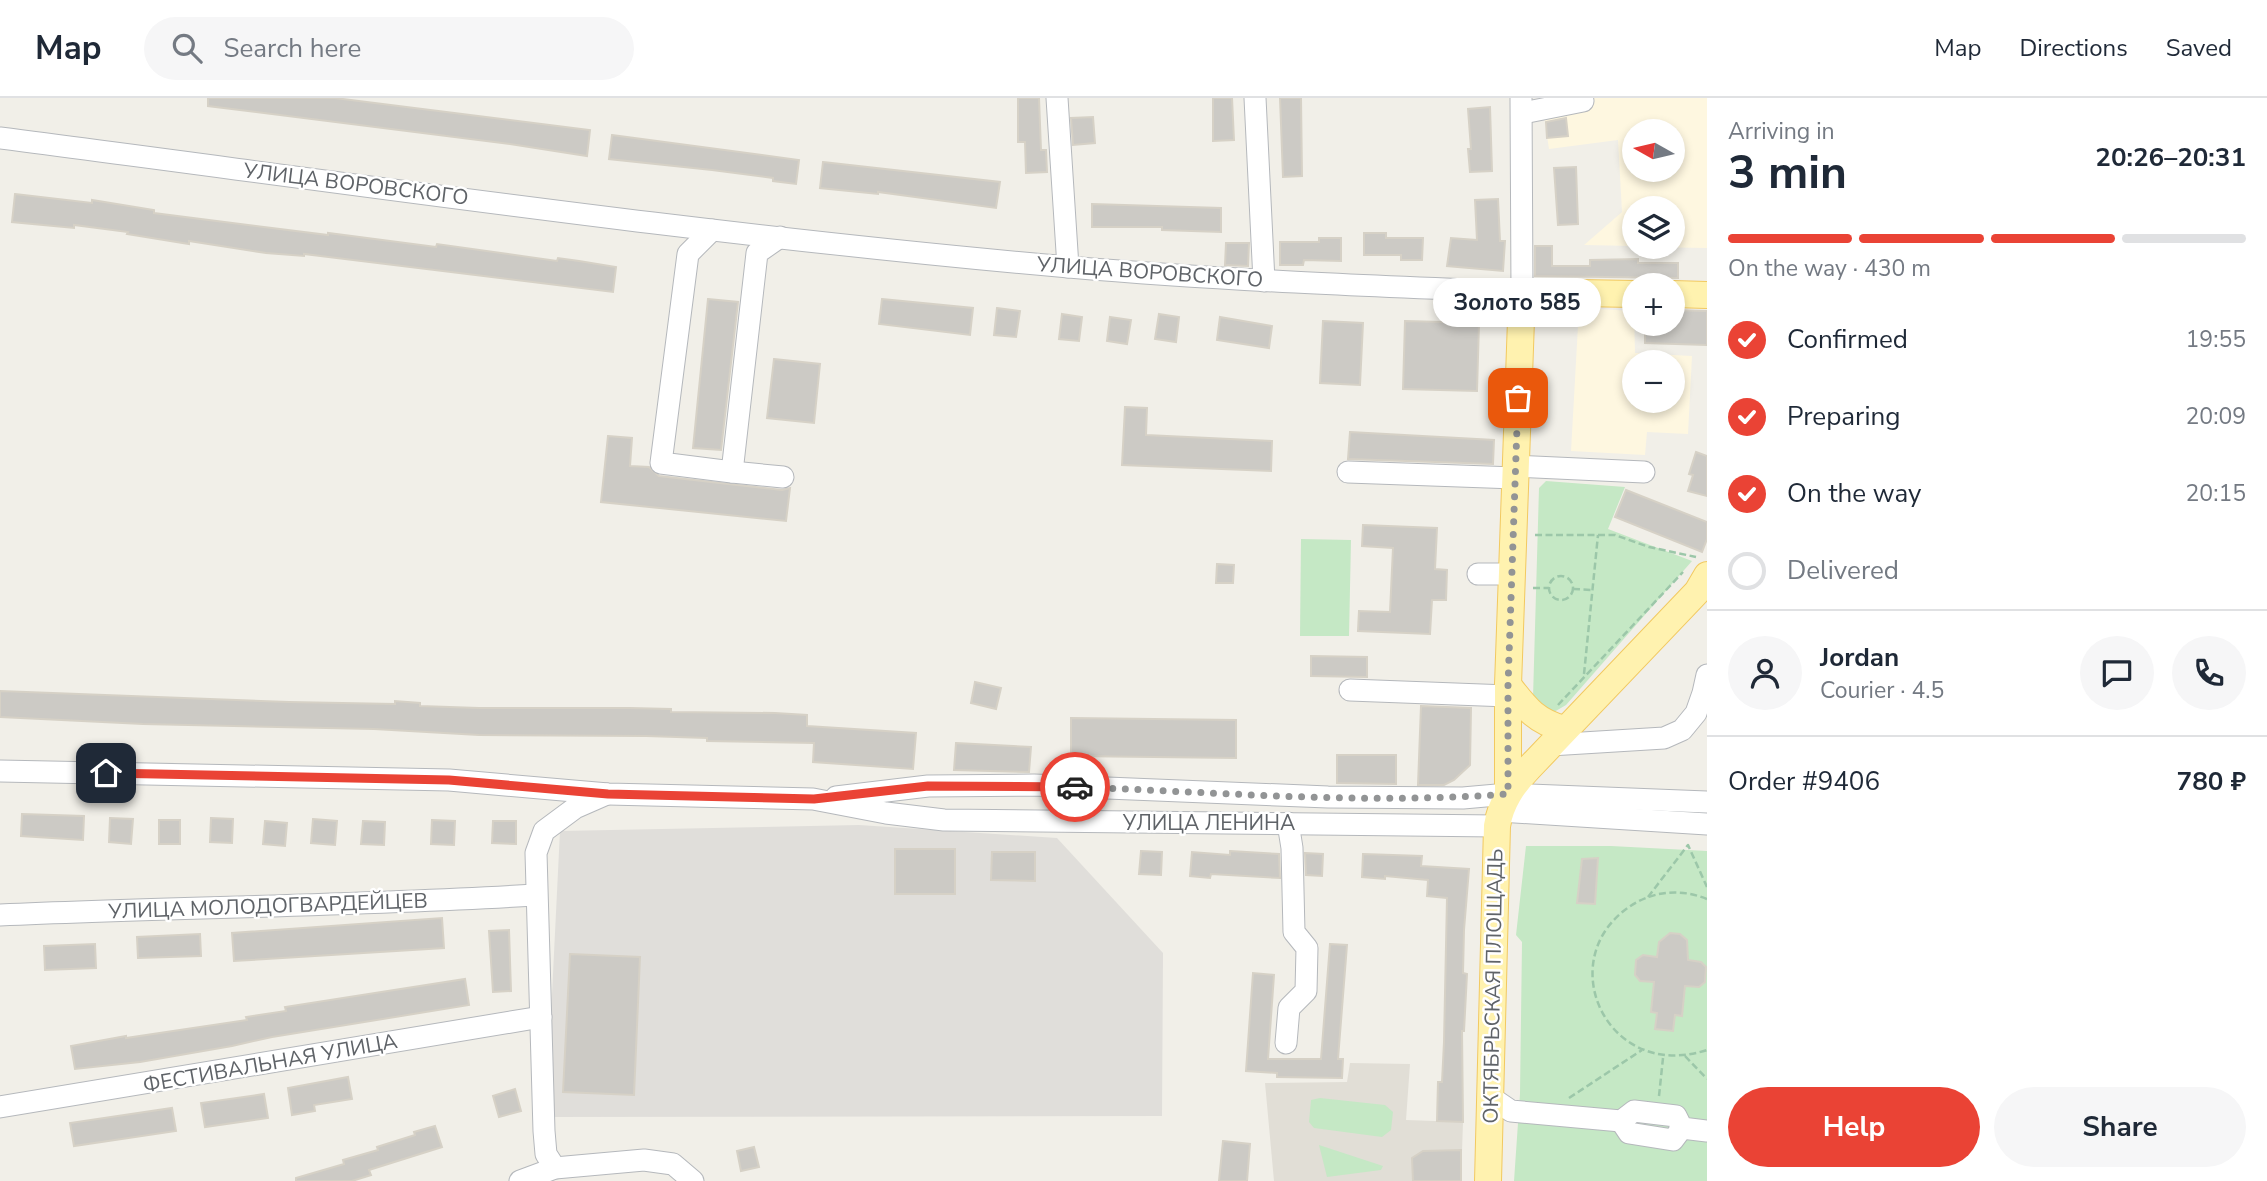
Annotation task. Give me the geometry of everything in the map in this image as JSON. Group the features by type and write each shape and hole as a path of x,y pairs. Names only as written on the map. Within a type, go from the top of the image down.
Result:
{"main road":[{"path":"1522,292 1622,294"},
{"name":"ОКТЯБРЬСКАЯ ПЛОЩАДЬ","path":"1488,1181 1489,1096 1508,690 1522,581 1515,472 1522,292"},
{"path":"1685,295 1707,295"},
{"path":"1502,810 1557,727 1697,592 1697,567"},
{"path":"1508,690 1533,715 1557,727"}],"street":[{"path":"1057,98 1068,267"},
{"path":"1255,98 1264,282"},
{"path":"1522,292 1522,105 1583,101"},
{"name":"УЛИЦА ВОРОВСКОГО","path":"0,138 712,230 1068,267 1264,282 1522,292"},
{"path":"712,230 688,254 651,462 783,477"},
{"path":"732,472 757,253 780,237"},
{"path":"1348,472 1644,472"},
{"path":"1478,573 1522,581"},
{"path":"1557,727 1664,738 1682,730 1696,713 1707,675"},
{"path":"1350,690 1508,690"},
{"name":"УЛИЦА ЛЕНИНА","path":"0,771 449,780 608,794 814,799 886,813 944,820 1288,823 1502,810"},
{"path":"814,799 928,786 1046,786 1328,797 1463,797 1502,810 1707,824"},
{"path":"555,1168 546,1154 544,1131 536,853 544,831 575,808 608,794"},
{"path":"1502,810 1707,802"},
{"path":"1286,1043 1289,1008 1306,991 1307,948 1294,932 1292,848 1288,823"},
{"name":"УЛИЦА МОЛОДОГВАРДЕЙЦЕВ","path":"0,915 536,895"},
{"name":"ФЕСТИВАЛЬНАЯ УЛИЦА","path":"0,1107 541,1017"},
{"path":"1489,1096 1511,1111 1621,1121 1634,1111 1676,1116 1682,1128"},
{"path":"1621,1121 1629,1133 1673,1140 1682,1128"},
{"path":"1682,1128 1707,1131"},
{"path":"520,1181 555,1168 644,1160 673,1164 693,1181"}],"path":[{"path":"1535,535 1615,535 1697,567 1584,676 1557,727"},
{"path":"1584,676 1598,535"},
{"path":"1562,576 1569,579 1573,589 1569,597 1558,600 1551,596 1549,588 1554,578 1562,576"},
{"path":"1522,581 1549,588"},
{"path":"1573,589 1592,590"},
{"path":"1648,897 1688,845 1707,887"},
{"path":"1707,899 1681,892 1648,897 1626,908 1609,925 1598,947 1593,970 1595,995 1604,1017 1619,1036 1642,1050 1663,1056 1685,1056 1707,1050"},
{"path":"1546,1114 1642,1050"},
{"path":"1657,1114 1663,1056"},
{"path":"1685,1056 1707,1079"}],"shaded area":[{"path":"1541,98 1707,98 1707,248 1685,248 1685,196 1622,196 1622,212 1618,140 1549,149"},
{"path":"1622,212 1622,246 1584,245"},
{"path":"1579,308 1622,310 1622,336 1635,336 1635,350 1622,350 1622,413 1685,413 1685,356 1692,356 1688,434 1647,432 1645,455 1571,451"},
{"path":"859,825 1057,838 1163,953 1162,1116 546,1117 560,831"},
{"path":"1350,1063 1410,1064 1406,1120 1463,1122 1461,1181 1274,1181 1265,1083 1347,1082"}],"green space":[{"path":"1546,481 1625,487 1608,529 1692,561 1566,705 1554,712 1544,710 1533,698 1539,488"},
{"path":"1301,539 1351,540 1349,636 1300,636"},
{"path":"1526,846 1611,846 1707,851 1707,1181 1514,1181 1520,1094 1522,942 1516,935"},
{"path":"1320,1098 1385,1105 1393,1112 1391,1130 1382,1137 1314,1128 1309,1122 1311,1100"},
{"path":"1319,1145 1383,1166 1381,1170 1327,1177"}],"building":[{"path":"208,98 335,98 590,130 587,156 208,106"},
{"path":"1018,98 1039,98 1041,150 1046,150 1047,172 1026,173 1025,142 1018,142"},
{"path":"1213,98 1232,98 1234,140 1213,141"},
{"path":"1280,98 1301,98 1302,176 1283,177"},
{"path":"1490,107 1492,171 1470,172 1468,109"},
{"path":"1093,117 1095,143 1073,145 1071,118"},
{"path":"1566,118 1568,136 1547,138 1546,122"},
{"path":"612,135 799,160 796,184 773,181 773,178 609,159"},
{"path":"823,162 1000,182 996,208 878,192 820,188"},
{"path":"1576,167 1578,224 1558,225 1554,168"},
{"path":"15,194 92,203 92,200 154,210 154,213 436,247 437,244 557,261 558,258 616,267 613,292 304,254 266,253 189,241 189,244 74,225 74,228 12,222"},
{"path":"1498,199 1500,241 1505,241 1503,271 1447,266 1451,238 1477,240 1475,200"},
{"path":"1092,204 1221,208 1221,232 1162,230 1162,227 1092,227"},
{"path":"1364,233 1386,233 1386,238 1423,238 1422,260 1401,260 1401,255 1364,255"},
{"path":"1319,238 1341,238 1341,261 1304,260 1303,265 1280,265 1280,242 1319,242"},
{"path":"1226,243 1249,243 1248,266 1225,265"},
{"path":"1535,246 1552,246 1552,266 1590,266 1590,260 1638,259 1638,263 1678,263 1678,273 1622,273 1622,277 1535,276"},
{"path":"708,299 738,302 721,450 693,448"},
{"path":"882,299 973,308 970,335 879,324"},
{"path":"997,308 1020,311 1016,337 994,335"},
{"path":"1685,310 1707,311 1707,345 1645,343 1645,336 1685,336"},
{"path":"1062,314 1082,317 1079,341 1059,339"},
{"path":"1159,314 1179,317 1176,342 1155,339"},
{"path":"1110,317 1131,320 1127,344 1107,341"},
{"path":"1220,317 1272,326 1269,348 1217,340"},
{"path":"1323,321 1363,323 1360,385 1320,383"},
{"path":"1405,321 1479,323 1477,391 1403,389"},
{"path":"774,359 820,364 814,423 767,418"},
{"path":"1125,407 1147,408 1146,435 1272,441 1271,471 1122,465"},
{"path":"1350,432 1494,440 1493,464 1348,459"},
{"path":"608,436 632,438 630,466 649,467 659,476 782,490 790,488 786,521 601,502"},
{"path":"1696,452 1707,456 1707,496 1688,491 1693,475 1689,474"},
{"path":"1626,490 1707,522 1707,539 1702,552 1615,517"},
{"path":"1363,525 1437,528 1435,569 1447,570 1446,600 1432,600 1430,634 1358,631 1359,611 1390,612 1393,548 1362,546"},
{"path":"1217,564 1234,565 1233,583 1216,583"},
{"path":"1311,656 1367,657 1367,677 1311,676"},
{"path":"975,682 1001,688 996,709 971,703"},
{"path":"0,691 289,702 395,704 395,701 420,703 420,706 479,708 630,708 671,709 671,712 775,713 807,715 807,726 916,733 913,769 813,762 814,743 707,741 707,738 646,736 479,735 0,717"},
{"path":"1421,706 1471,708 1470,765 1454,780 1444,785 1418,785"},
{"path":"1071,718 1236,720 1236,758 1071,756"},
{"path":"956,743 1031,747 1029,772 954,770"},
{"path":"1337,755 1396,755 1396,784 1337,783"},
{"path":"22,814 84,816 83,840 21,836"},
{"path":"110,818 133,819 131,844 109,842"},
{"path":"211,818 233,819 232,843 210,842"},
{"path":"313,819 337,821 335,845 311,843"},
{"path":"159,820 180,820 180,844 159,844"},
{"path":"432,820 455,821 454,845 431,844"},
{"path":"265,821 287,823 285,846 263,844"},
{"path":"363,821 385,822 384,845 361,844"},
{"path":"493,821 516,821 516,844 492,843"},
{"path":"895,849 955,849 955,894 895,894"},
{"path":"1141,851 1162,852 1161,875 1139,874"},
{"path":"1230,851 1279,854 1280,878 1211,874 1210,878 1190,876 1192,852 1230,855"},
{"path":"992,852 1035,852 1035,881 991,880"},
{"path":"1305,853 1323,854 1322,876 1306,875"},
{"path":"1363,854 1422,856 1421,866 1469,869 1464,930 1463,973 1467,974 1462,1031 1463,1122 1437,1121 1438,1082 1442,1082 1444,1042 1447,898 1427,896 1428,880 1362,877"},
{"path":"1598,858 1595,904 1577,903 1582,859"},
{"path":"442,918 444,948 234,961 232,933"},
{"path":"509,930 511,991 493,992 489,931"},
{"path":"1670,933 1680,934 1687,940 1688,960 1701,962 1706,967 1705,982 1699,987 1685,986 1682,1016 1675,1015 1673,1031 1655,1029 1657,1013 1651,1012 1654,982 1640,981 1635,975 1636,960 1643,955 1657,957 1659,942"},
{"path":"200,934 201,956 138,958 137,937"},
{"path":"95,944 96,968 45,970 44,946"},
{"path":"1330,944 1347,945 1338,1059 1343,1059 1342,1078 1277,1077 1277,1073 1246,1071 1253,973 1274,975 1268,1059 1321,1059"},
{"path":"570,954 640,957 634,1095 563,1092"},
{"path":"465,979 469,1005 140,1062 75,1069 71,1046 247,1020 246,1017 286,1011 285,1007"},
{"path":"348,1077 352,1099 314,1105 315,1111 292,1115 288,1088"},
{"path":"515,1089 521,1111 499,1117 493,1096"},
{"path":"264,1094 268,1118 205,1127 201,1103"},
{"path":"172,1108 176,1131 74,1146 70,1123"},
{"path":"435,1126 442,1147 369,1170 371,1175 352,1181 296,1181 296,1178 344,1164 343,1160 378,1150 377,1147"},
{"path":"1223,1141 1250,1144 1247,1181 1219,1181"},
{"path":"754,1147 759,1167 741,1171 737,1151"},
{"path":"1461,1150 1461,1181 1413,1181 1412,1158 1423,1151"}],"way so far":[{"path":"1075,787 1328,797 1463,797 1508,794 1508,685 1518,398"}],"place":[{"name":"Золото 585","path":"1518,398"}],"route":[{"path":"106,773 449,780 608,794 814,799 928,786 1075,787"}]}
